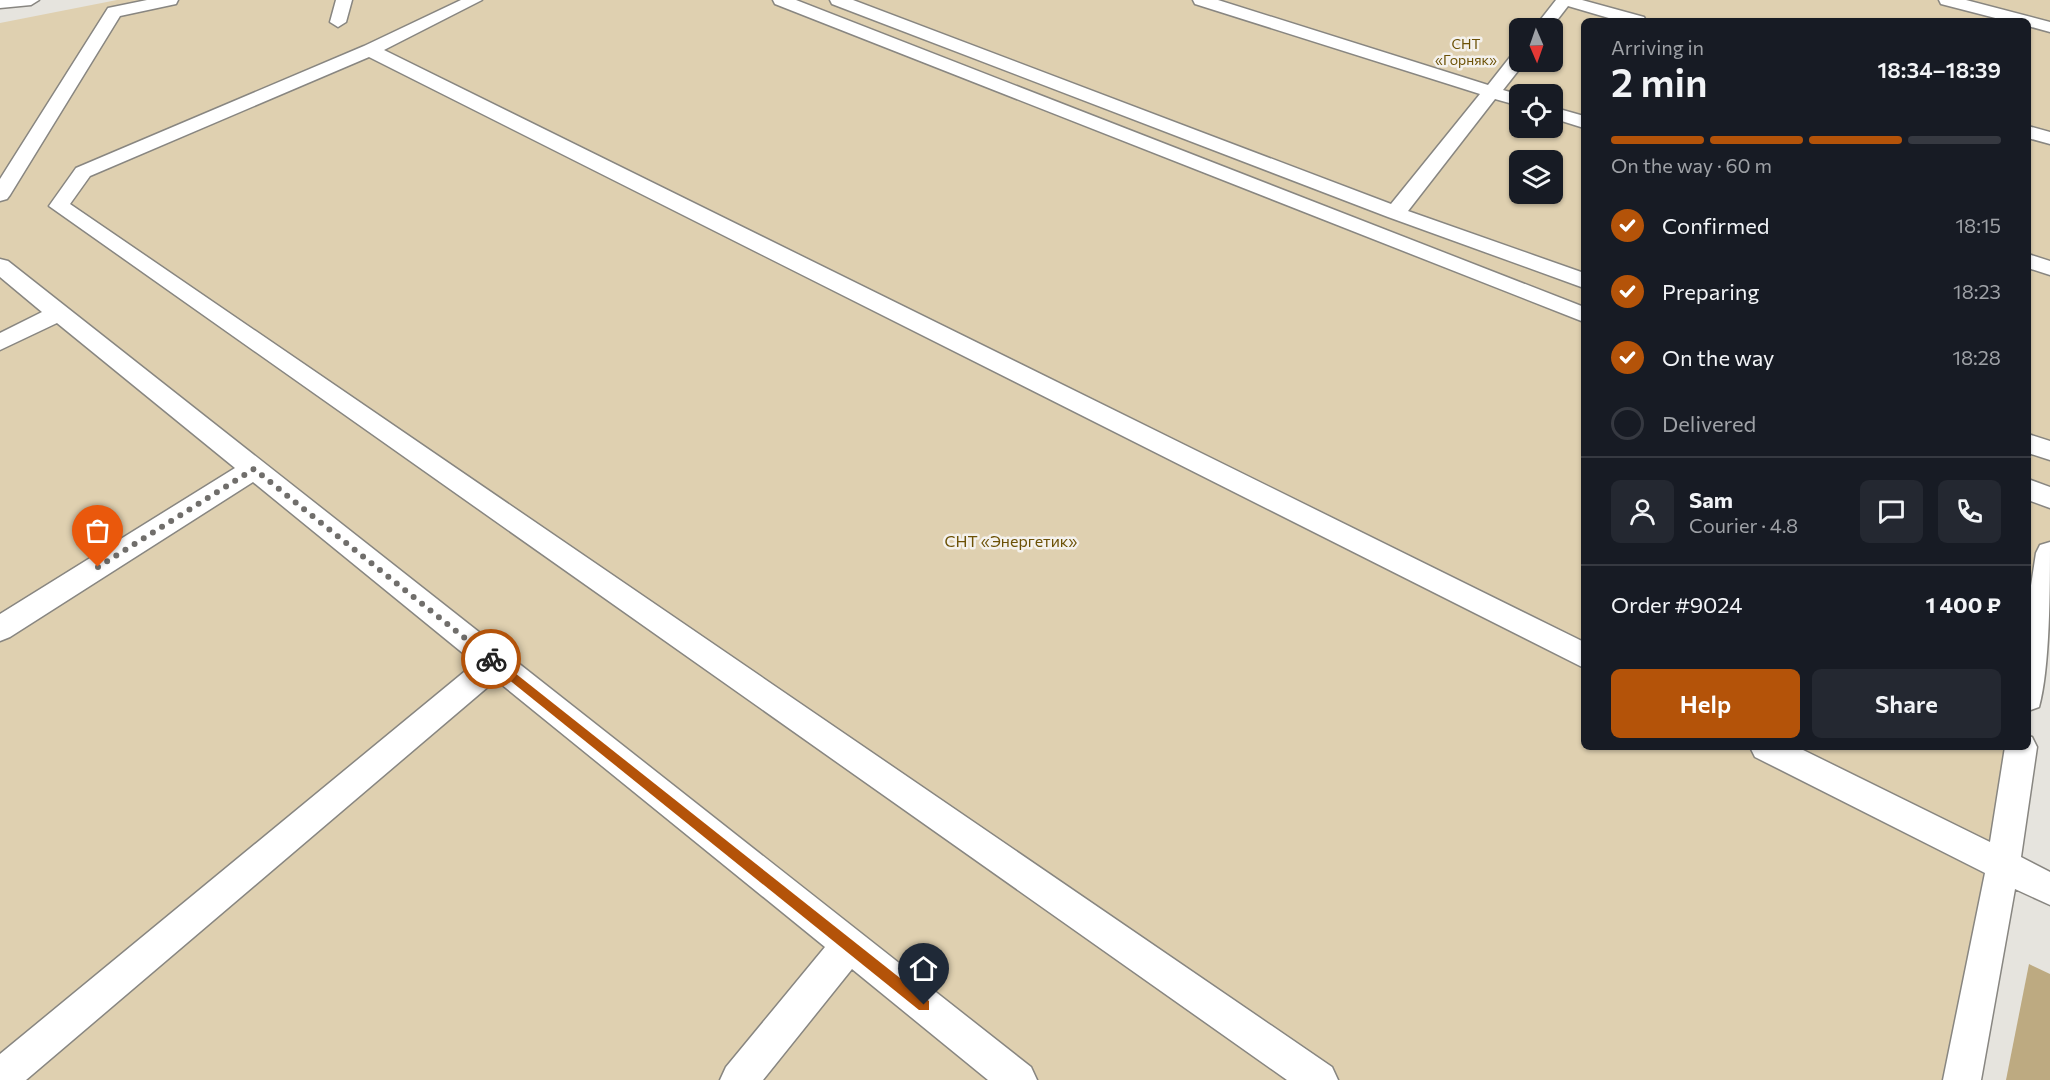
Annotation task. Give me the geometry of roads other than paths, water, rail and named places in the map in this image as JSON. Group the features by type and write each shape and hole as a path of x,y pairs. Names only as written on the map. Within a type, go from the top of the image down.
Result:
{"lane":[{"path":"0,3 31,0"},
{"path":"0,195 114,12 170,0"},
{"path":"338,22 344,0"},
{"path":"474,0 370,50 83,172 59,206 1319,1080"},
{"path":"781,0 1581,314"},
{"path":"838,0 1395,213 1581,280"},
{"path":"1201,0 1509,98"},
{"path":"1550,18 1564,0 1627,18"},
{"path":"1947,0 2016,18"},
{"path":"2031,22 2050,27"},
{"path":"370,50 1581,655"},
{"path":"1395,213 1509,70"},
{"path":"1563,115 1581,121"},
{"path":"2031,133 2050,138"},
{"path":"2031,262 2050,268"},
{"path":"0,266 1017,1080"},
{"path":"0,342 58,313"},
{"path":"2031,444 2050,451"},
{"path":"0,629 254,469"},
{"path":"2031,490 2050,498"},
{"path":"2031,678 2050,553"},
{"path":"0,1077 496,663"},
{"path":"1772,750 2050,889"},
{"path":"1962,1080 2003,865 2021,750"},
{"path":"739,1080 849,945"}],"park label":[{"name":"СНТ «Горняк»","path":"1466,52"},
{"name":"СНТ «Энергетик»","path":"1011,540"}]}
